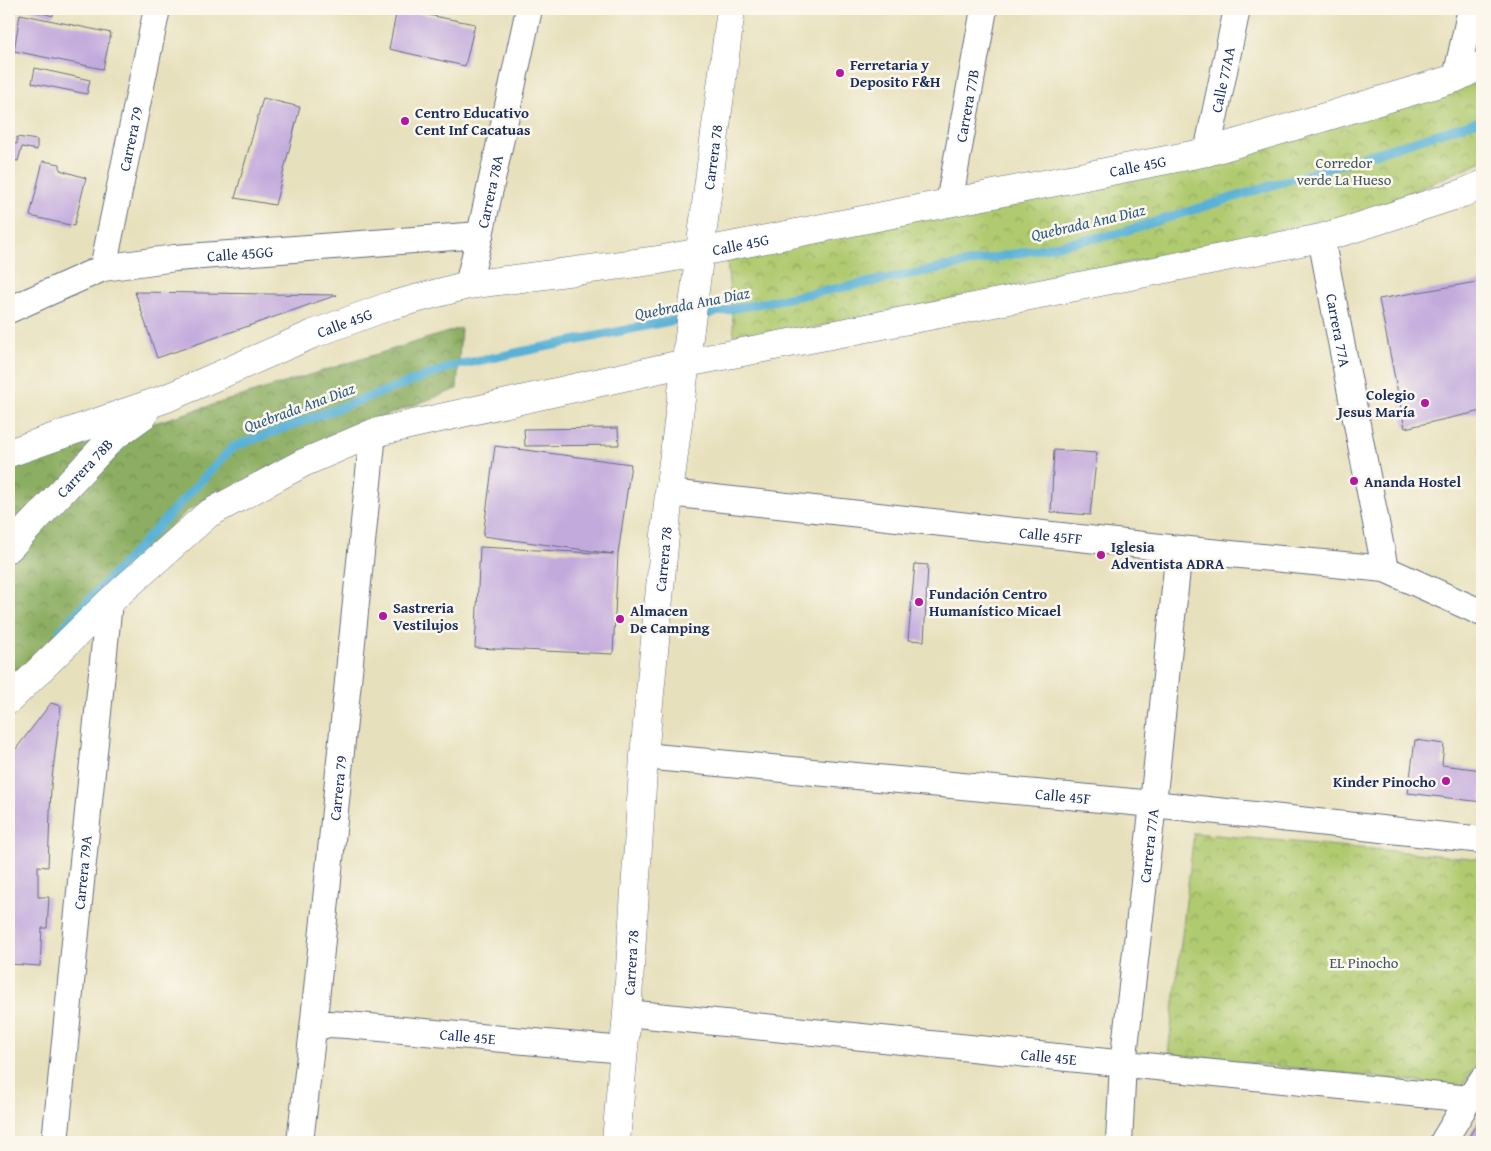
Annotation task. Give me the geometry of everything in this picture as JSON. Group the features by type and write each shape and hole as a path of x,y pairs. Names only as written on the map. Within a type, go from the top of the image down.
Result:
{"street":[{"name":"Carrera 79","path":"104,268 157,9"},
{"name":"Carrera 78A","path":"468,285 529,9"},
{"name":"Carrera 78","path":"616,1142 627,1013 644,756 669,493 686,363 683,336 689,288 700,252 731,9"},
{"name":"Carrera 77B","path":"949,203 984,9"},
{"name":"Calle 77AA","path":"1207,152 1237,9"},
{"path":"1456,78 1472,9"},
{"name":"Calle 45G","path":"9,454 167,398 313,334 389,306 468,285 659,260 1207,152 1456,78 1482,65"},
{"path":"9,700 109,602 208,514 303,463 373,433 650,370 1321,238 1463,193 1482,184"},
{"name":"Calle 45GG","path":"9,310 104,268 175,258 480,235"},
{"name":"Carrera 77A","path":"1321,238 1385,569"},
{"path":"659,260 669,265 678,273 681,284 689,288"},
{"path":"650,370 661,365 669,357 683,336"},
{"name":"Carrera 78B","path":"9,548 112,438 167,398"},
{"name":"Carrera 79","path":"300,1142 373,433"},
{"name":"Calle 45FF","path":"669,493 1179,549 1385,569 1482,612"},
{"name":"Carrera 77A","path":"1119,1142 1124,1064 1179,549"},
{"name":"Carrera 79A","path":"54,1142 109,602"},
{"name":"Calle 45F","path":"644,756 1153,804 1482,840"},
{"name":"Calle 45E","path":"627,1013 1124,1064 1476,1090"},
{"name":"Calle 45E","path":"313,1029 328,1024 346,1024 624,1050"},
{"path":"1443,1142 1476,1090"}],"green space":[{"name":"Corredor verde La Hueso","path":"1482,78 1482,161 1359,215 735,344 727,261"},
{"path":"461,328 457,389 334,435 187,511 9,680 9,468"},
{"name":"EL Pinocho","path":"1194,833 1482,859 1482,1054 1462,1087 1168,1054"}],"building":[{"path":"27,9 54,9 53,16"},
{"path":"397,9 475,24 465,66 389,49"},
{"path":"20,14 111,33 103,69 14,51"},
{"path":"35,68 90,80 87,94 32,83"},
{"path":"263,98 300,107 275,205 235,198"},
{"path":"17,137 37,140 37,150 22,147 18,161 9,159 9,143 17,144"},
{"path":"43,161 60,164 60,170 86,178 74,226 30,216"},
{"path":"1482,281 1482,411 1405,428 1379,299"},
{"path":"135,292 337,295 157,358"},
{"path":"618,428 619,445 525,446 524,429"},
{"path":"495,446 631,464 618,554 613,654 475,648 480,547 614,554 483,536"},
{"path":"1054,450 1097,453 1090,515 1051,512"},
{"name":"Fundación Centro Humanístico Micael","path":"915,564 928,565 924,641 908,640"},
{"path":"51,703 61,706 51,786 48,867 38,866 38,897 49,897 47,928 42,928 40,966 9,964 9,758"},
{"name":"Kinder Pinocho","path":"1415,740 1444,744 1442,765 1482,770 1482,802 1408,793"},
{"path":"1482,1114 1482,1142 1466,1142"}],"waterway":[{"name":"Quebrada Ana Diaz","path":"60,631 233,447 453,366 650,325 1116,234 1482,120"}],"place":[{"name":"Ferretaria y Deposito F&H","path":"840,73"},
{"name":"Centro Educativo Cent Inf Cacatuas","path":"405,121"},
{"name":"Colegio Jesus María","path":"1425,403"},
{"name":"Ananda Hostel","path":"1354,481"},
{"name":"Iglesia Adventista ADRA","path":"1101,555"},
{"name":"Fundación Centro Humanístico Micael","path":"919,602"},
{"name":"Sastreria Vestilujos","path":"383,616"},
{"name":"Almacen De Camping","path":"620,619"},
{"name":"Kinder Pinocho","path":"1446,781"}]}
